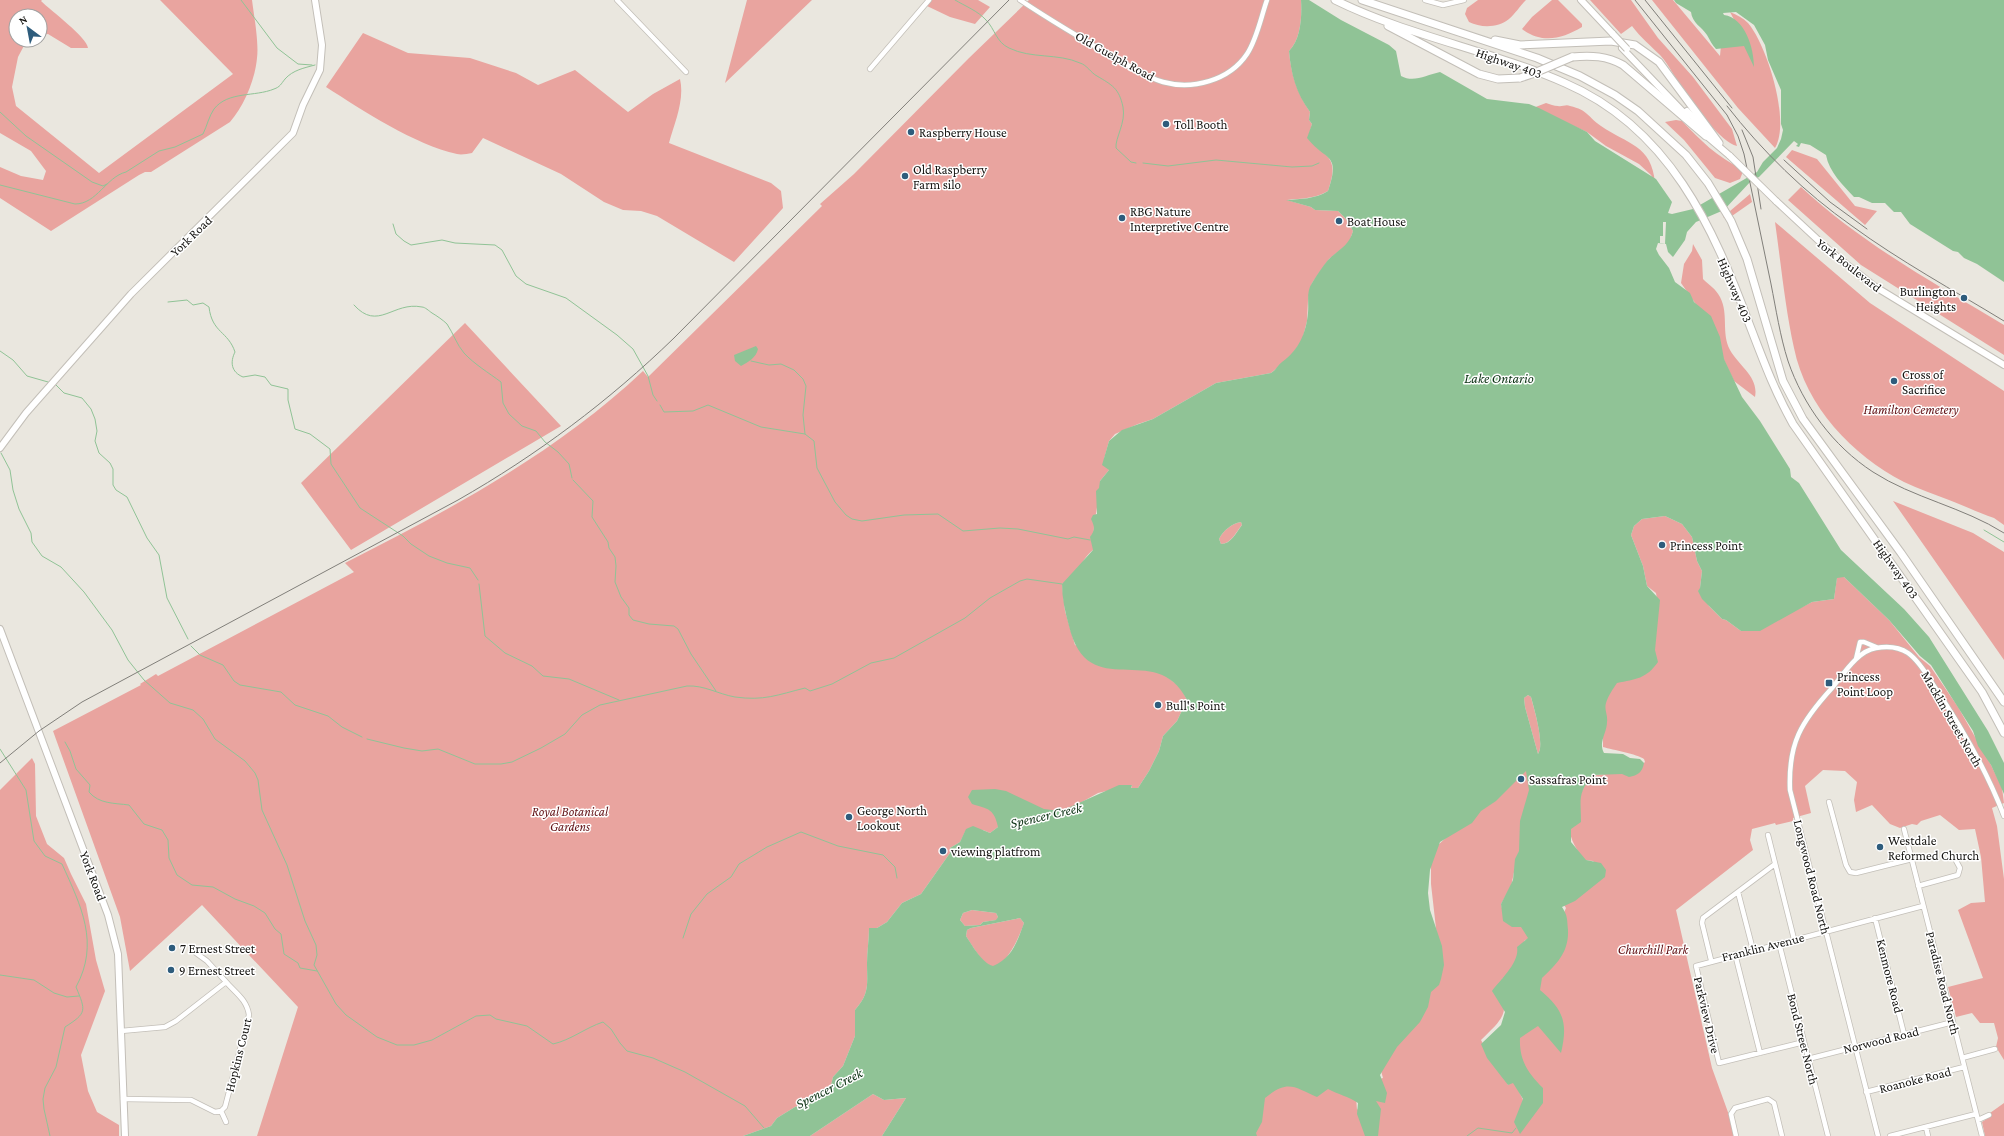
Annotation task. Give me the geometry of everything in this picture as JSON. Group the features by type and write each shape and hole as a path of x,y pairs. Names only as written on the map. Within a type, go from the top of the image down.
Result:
{"highway":[{"name":"Highway 403","path":"1335,0 1371,16 1565,83 1612,107 1646,136 1662,155 1690,194 1710,233 1750,326 1776,394 1793,424 1977,686 2004,733"},
{"name":"Highway 403","path":"1362,0 1537,58 1598,85 1638,111 1658,127 1686,155 1708,183 1731,221 1747,259 1783,381 1803,418 1901,553 2004,702"},
{"path":"1371,16 1479,74 1498,79 1520,78 1572,57 1604,57 1623,65 1706,136"},
{"path":"1425,21 1520,45 1611,41 1635,45 1659,62 1720,143"}],"main road":[{"name":"York Road","path":"0,448 30,408 131,294 293,133 303,105 320,70 322,60 321,31 315,0"},
{"name":"York Boulevard","path":"1576,0 1611,34"},
{"name":"York Boulevard","path":"1581,0 1706,136 1730,156 1832,253 1874,286 2004,365"},
{"name":"York Boulevard","path":"1625,49 1720,143 1730,156"},
{"name":"York Road","path":"0,629 108,915 118,954 125,1136"}],"street":[{"path":"617,0 686,72"},
{"path":"870,69 929,0"},
{"name":"Old Guelph Road","path":"1020,0 1107,54 1153,80 1177,85 1189,85 1220,77 1240,62 1252,45 1267,0"},
{"path":"1425,0 1443,5 1464,0"},
{"name":"Macklin Street North","path":"1856,661 1860,642 1864,642 1877,648 1900,648 1909,654 1921,667 1945,702 1976,758 2004,816"},
{"name":"Longwood Road North","path":"1877,648 1868,651 1856,661 1806,719 1794,744 1790,765 1790,790 1878,1136"},
{"path":"1829,802 1846,865 1850,872 1856,873 1912,859"},
{"name":"Paradise Road North","path":"1904,830 1982,1136"},
{"path":"1768,834 1794,939"},
{"path":"1918,886 1958,875 1960,868 1954,857"},
{"name":"Parkview Drive","path":"1711,960 1702,919 1775,864"},
{"path":"1738,892 1753,950"},
{"name":"Franklin Avenue","path":"1696,966 1711,960 1923,906"},
{"name":"Kenmore Road","path":"1875,918 1904,1034"},
{"name":"Bond Street North","path":"1779,943 1828,1136"},
{"name":"Hopkins Court","path":"196,953 207,961 245,1002 248,1008 249,1015 224,1107 221,1111"},
{"path":"1735,954 1760,1053 1804,1042"},
{"name":"Parkview Drive","path":"1696,966 1717,1058 1721,1063 1760,1053"},
{"path":"121,1031 157,1029 165,1027 176,1021 226,982 234,991"},
{"name":"Norwood Road","path":"1808,1059 1953,1022"},
{"path":"1962,1058 1995,1049"},
{"name":"Roanoke Road","path":"1866,1092 1964,1067"},
{"path":"123,1099 191,1100 215,1112 221,1111 226,1122"},
{"path":"1736,1136 1731,1114 1734,1109 1737,1106 1770,1099 1774,1103 1782,1136"},
{"path":"1890,1136 1976,1114"},
{"path":"1978,1120 1989,1115"},
{"path":"1926,1127 1928,1136"}],"green space":[{"path":"0,0 42,0 41,1 82,37 86,43 88,48 71,48 48,34 48,8 8,8 8,48 23,48 18,57 12,87 16,106 99,173 233,74 160,0 252,0 257,45 256,66 244,101 230,122 151,172 145,172 139,175 51,231 0,198 0,167 21,176 43,180 46,171 31,151 0,133"},
{"path":"747,0 812,0 725,83"},
{"path":"932,0 978,0 990,7 975,24 950,17 927,6"},
{"name":"Royal Botanical Gardens","path":"1029,0 1301,0 1300,27 1296,40 1289,51 1291,68 1298,90 1310,112 1309,120 1312,124 1308,138 1330,160 1332,172 1328,191 1313,197 1287,200 1311,207 1315,210 1338,211 1346,219 1353,231 1349,243 1329,259 1312,283 1308,300 1307,321 1302,341 1289,358 1271,373 1216,383 1153,419 1115,434 1109,441 1104,459 1109,470 1100,481 1101,484 1094,525 1093,550 1088,554 1076,573 1068,581 1062,584 1065,611 1075,645 1165,675 1181,688 1187,700 1177,721 1163,736 1159,751 1138,788 1131,789 1132,785 1098,793 1073,807 998,827 990,833 983,830 965,832 960,842 950,848 950,853 921,894 902,903 887,922 877,928 869,928 867,988 860,1004 855,1010 855,1036 843,1066 833,1077 830,1089 810,1102 795,1107 777,1118 771,1126 743,1136 257,1136 298,1007 202,905 130,971 120,917 53,731 141,685 140,684 156,674 158,676 354,572 345,563 424,522 501,478 575,428 610,401 643,371 648,377 822,206 820,204 854,174"},
{"path":"1478,0 1526,0 1505,22 1484,26 1469,22 1465,14 1467,8"},
{"path":"1552,0 1558,0 1582,24 1582,27 1560,37 1552,38 1537,37 1522,29 1532,17"},
{"path":"1590,0 1631,0 1658,38 1693,77 1732,129 1737,146 1724,138 1709,124 1686,94 1664,59 1632,26 1621,34"},
{"path":"1652,0 1673,0 1720,56 1721,45 1742,35 1730,12 1748,23 1762,48 1775,84 1780,121 1779,136 1775,148 1738,108"},
{"path":"363,33 408,53 470,58 516,73 538,85 575,70 628,112 653,94 680,79 680,103 669,143 771,183 781,191 783,208 734,262 657,216 641,211 623,210 604,202 561,174 483,138 472,153 464,154 457,154 424,143 389,126 326,87"},
{"path":"1546,103 1556,106 1568,105 1581,110 1601,126 1637,147 1649,161 1653,170 1655,183 1651,175 1639,164 1606,146 1587,132 1533,108"},
{"path":"1676,120 1682,121 1717,154 1742,169 1740,179 1730,183 1715,178 1684,140 1665,122"},
{"path":"1792,150 1817,159 1855,206 1877,211 1865,225 1786,157"},
{"path":"1801,187 1848,226 1873,244 1925,278 2004,325 2004,355 1861,265 1788,200"},
{"path":"1750,194 1752,202 1729,218 1727,219 1723,217"},
{"name":"Hamilton Cemetery","path":"1775,222 1870,303 2004,391 2004,525 1994,518 1910,485 1885,471 1850,443 1834,427 1820,409 1800,370 1794,348"},
{"path":"1693,244 1702,260 1703,279 1712,287 1723,303 1727,344 1754,383 1755,397 1734,381 1700,310 1681,283 1684,264 1692,251"},
{"path":"465,323 561,426 351,550 301,483"},
{"path":"1893,501 1973,533 2004,552 2004,660"},
{"name":"Churchill Park","path":"1665,516 1682,524 1692,537 1697,561 1702,571 1700,588 1709,606 1722,619 1726,620 1741,631 1792,612 1812,602 1834,599 1837,577 1844,577 1889,620 1919,657 1930,666 1958,707 1991,765 2002,788 2004,803 1992,808 1997,826 2004,879 2004,1060 1996,1047 1998,1038 1994,1023 1980,1023 1972,1013 1956,1017 1948,987 1983,978 1958,910 1971,903 1985,902 1981,857 1975,829 1959,830 1940,815 1921,821 1917,825 1912,824 1900,828 1890,824 1872,805 1856,812 1854,800 1857,782 1845,771 1823,770 1805,786 1811,813 1793,818 1793,821 1776,825 1775,823 1752,829 1750,840 1753,850 1676,910 1712,1068 1729,1115 1734,1136 1249,1136 1266,1094 1276,1085 1329,1084 1356,1097 1357,1110 1376,1080 1383,1078 1381,1071 1439,955 1431,884 1431,863 1438,845 1518,773 1532,768 1526,835 1517,857 1511,887 1501,904 1504,917 1524,921 1530,939 1525,940 1523,944 1525,946 1507,976 1502,979 1504,1007 1501,1019 1481,1040 1508,1085 1513,1079 1523,1100 1522,1104 1529,1116 1514,1038 1534,982 1566,908 1562,902 1599,868 1593,861 1584,860 1579,852 1570,834 1571,819 1578,800 1590,776 1636,770 1645,762 1644,759 1636,755 1603,747 1603,698 1658,606 1656,593 1647,586 1643,566 1631,535 1634,526 1642,519"},
{"path":"1241,522 1242,525 1233,537 1228,542 1221,544 1219,539 1225,530 1234,524"},
{"path":"1528,695 1531,697 1540,735 1540,749 1538,754 1525,707 1524,698"},
{"path":"32,758 35,764 36,816 47,844 64,858 86,904 96,960 105,991 81,1055 88,1091 97,1112 119,1125 119,1136 0,1136 0,790"},
{"path":"972,910 996,913 998,917 997,920 983,922 980,925 965,926 960,920 963,913"},
{"path":"1020,918 1024,923 1016,943 1006,958 1000,964 995,966 989,965 982,960 966,936 967,930 971,928"},
{"path":"873,1094 884,1100 906,1098 882,1136 810,1136"},
{"path":"2004,1103 2004,1136 1985,1136 1982,1122 1985,1120 1983,1118"}],"water":[{"name":"Lake Ontario","path":"1301,0 1309,0 1341,20 1389,45 1396,51 1401,76 1415,79 1440,72 1487,99 1529,104 1587,132 1595,141 1656,179 1672,202 1668,213 1672,214 1693,209 1757,172 1763,162 1777,148 1783,130 1781,124 1781,90 1768,60 1765,45 1754,25 1736,12 1723,13 1724,15 1731,17 1738,22 1743,28 1750,43 1754,59 1754,67 1744,46 1716,49 1705,32 1693,19 1691,12 1676,3 1674,0 2004,0 2004,282 1977,264 1964,258 1958,252 1953,251 1910,224 1901,212 1894,212 1885,203 1872,203 1859,197 1854,197 1833,173 1826,155 1810,145 1801,143 1799,147 1796,146 1798,144 1794,141 1759,177 1751,181 1724,210 1696,222 1687,232 1685,240 1673,257 1668,252 1666,244 1658,243 1656,249 1669,268 1675,282 1690,293 1694,302 1711,316 1720,337 1724,359 1742,397 1760,421 1790,469 1791,477 1799,483 1841,550 1904,609 1929,637 1988,731 2004,763 2004,794 1991,765 1978,746 1973,731 1931,665 1920,656 1889,620 1844,577 1837,578 1834,599 1812,602 1760,631 1741,631 1726,620 1722,619 1702,599 1698,591 1700,588 1702,571 1697,561 1692,537 1682,524 1665,516 1642,519 1634,526 1631,535 1643,566 1647,586 1660,600 1655,650 1658,662 1654,668 1645,675 1617,683 1609,695 1605,708 1607,726 1602,741 1602,749 1604,753 1623,754 1630,758 1640,759 1644,763 1639,773 1629,777 1622,774 1593,775 1582,792 1581,822 1571,829 1571,842 1586,860 1601,863 1606,870 1605,877 1575,901 1562,907 1567,921 1568,938 1561,957 1553,968 1542,978 1540,990 1554,1004 1562,1018 1564,1033 1561,1053 1538,1026 1520,1038 1523,1060 1533,1077 1543,1088 1543,1103 1520,1134 1514,1122 1523,1099 1513,1083 1508,1085 1487,1058 1481,1044 1501,1025 1505,1012 1492,991 1505,976 1516,959 1517,947 1528,938 1521,927 1512,927 1503,921 1501,904 1513,880 1515,859 1519,851 1520,821 1529,790 1526,771 1496,801 1481,811 1472,823 1440,842 1430,870 1428,893 1430,910 1442,946 1444,965 1439,985 1431,992 1428,1007 1420,1022 1397,1047 1380,1075 1387,1093 1385,1103 1376,1101 1381,1109 1378,1136 1365,1136 1357,1114 1358,1103 1355,1101 1328,1089 1317,1097 1297,1088 1285,1087 1280,1088 1265,1098 1262,1122 1256,1133 1257,1136 882,1136 906,1098 884,1100 873,1094 810,1136 743,1136 771,1126 777,1118 795,1107 810,1102 830,1089 833,1077 843,1066 855,1036 855,1010 860,1004 867,988 869,928 877,928 887,922 902,903 921,894 950,853 950,848 960,842 966,829 973,826 990,833 998,827 995,817 990,811 972,804 968,797 972,790 995,789 1006,791 1044,809 1061,811 1119,785 1132,785 1131,788 1138,788 1159,751 1163,736 1177,721 1187,700 1174,682 1158,674 1141,670 1107,668 1091,663 1078,650 1066,616 1062,584 1093,550 1090,537 1094,530 1094,526 1091,519 1093,515 1097,514 1096,491 1099,488 1100,481 1109,470 1102,465 1109,441 1122,430 1153,419 1216,383 1273,372 1293,352 1301,340 1307,320 1308,294 1310,286 1328,260 1346,244 1351,236 1353,231 1346,219 1338,211 1315,210 1311,207 1286,200 1313,197 1328,191 1333,170 1330,159 1307,138 1312,124 1309,120 1310,112 1301,98 1291,68 1289,51 1296,40 1300,27","holes":["1241,522 1242,525 1235,535 1225,544 1221,544 1219,539 1223,533 1228,528","1528,695 1531,697 1540,735 1540,749 1538,754 1525,707 1524,698","972,910 996,913 998,917 996,920 983,922 980,925 965,926 960,920 963,913","1020,918 1024,923 1013,949 1005,959 993,966 981,958 966,936 967,930"]},
{"path":"756,346 758,349 757,352 749,361 741,366 735,361 734,355"}],"pier":[{"path":"1663,222 1666,222 1665,244 1660,243 1660,236 1663,236"}],"waterway":[{"path":"241,0 277,48 298,64 312,65"},
{"path":"955,0 983,17 998,39 1009,48 1026,54 1063,58 1080,63 1085,65 1095,75 1114,88 1119,95 1124,113 1116,148 1131,162 1136,163"},
{"path":"0,185 75,204 83,203 96,195 113,179 159,151 175,147 203,134 212,112 220,103 234,97 276,88 292,73 315,65"},
{"path":"0,112 26,136 92,182 103,186 107,184"},
{"path":"1143,163 1168,166 1216,160 1292,167 1312,166 1319,163"},
{"path":"393,224 396,234 411,245 442,240 455,243 495,245 502,250 516,276 526,284 566,298 617,335 633,349 648,376 653,395 657,401"},
{"path":"168,302 187,300 193,305 203,303 209,307 213,322 232,345 235,352 232,359 234,370 243,377 255,375 265,377 271,385 288,389 288,400 295,429 310,434 330,449 331,464 360,508 403,536 411,544 429,556 447,563 470,568 478,580"},
{"path":"354,305 363,313 371,316 378,316 412,306 423,307 444,321 464,353 477,365 501,382 503,403 509,414 522,426 536,431 545,442 558,452 569,464 572,478"},
{"path":"0,351 13,360 27,376 48,382"},
{"path":"751,361 769,365 781,364 794,370 803,379 806,386 803,415 805,434"},
{"path":"56,385 64,393 82,398 91,409 95,419 97,431 95,441 99,453 110,463 113,469 113,485 116,490 127,497 147,538 159,555 167,598 188,639"},
{"path":"660,405 664,412 693,411 708,405 761,427 805,434 814,441 817,468 835,502 846,515 852,519 862,521 904,515 938,514 963,531 1000,528 1018,529 1068,539 1074,537 1090,540"},
{"path":"1,453 10,470 13,490 19,509 31,533 32,542 42,556 61,567 84,592 112,630 128,660 144,680 170,703 193,710 203,719 215,739 245,761 255,773 258,780 262,810 287,865 305,921 316,945 317,955 314,965 336,1004 346,1015 377,1037 397,1045 414,1045 432,1040 476,1016 490,1015 496,1019 527,1026 553,1044 566,1040 603,1022 611,1029 627,1051 653,1058 685,1072 745,1106 764,1128"},
{"path":"573,480 593,501 592,517 608,542 609,548 615,557 615,582 621,597 629,608 629,615 633,620 649,624 674,626 678,629 691,654 716,691"},
{"path":"1984,530 2004,542"},
{"path":"367,739 422,751 438,749 475,764 501,764 512,762 565,734 582,715 600,705 687,686 705,688 729,696 745,698 770,697 805,688 810,691 832,684 871,663 894,658 965,618 990,598 1020,581 1027,579 1062,584"},
{"path":"479,584 485,636 505,653 532,666 543,676 569,679 619,700"},
{"path":"191,646 200,655 223,665 234,681 240,685 281,692 295,705 328,716 342,727 362,737"},
{"path":"65,742 70,751 76,769 90,785 89,792 93,796 102,801 129,805 144,824 162,830 168,840 169,858 177,875 192,885 213,887 235,899 254,906 265,913 275,929 281,934 284,954 298,963 300,968 317,971"},
{"path":"0,749 26,790 34,841 45,856 62,864 81,910 87,940 87,955 83,971 76,987 82,1001 83,1007 81,1015 65,1027 56,1067 45,1088 43,1099 44,1109 50,1136"},
{"path":"683,938 691,914 707,894 731,877 739,864 767,847 801,832 838,846 883,855 895,867 897,878"},
{"path":"0,975 34,980 54,993 67,997 79,996"},
{"path":"1467,1136 1478,1128 1512,1133 1516,1128"}],"railway":[{"path":"0,763 39,731 82,702 458,500 516,465 571,426 624,384 674,338 1009,0"},
{"path":"1635,0 1727,115 1738,136 1744,154 1785,352 1794,377 1811,409 1832,437 1858,462 1873,472 1905,489 1972,516 2004,533"},
{"path":"1645,0 1732,108"},
{"path":"1727,106 1740,123 1770,155 1818,200 1870,239 2004,321"},
{"path":"1742,130 1753,157 1761,209"},
{"path":"1784,160 1830,202 1867,229"}],"place":[{"name":"Toll Booth","path":"1166,124"},
{"name":"Raspberry House","path":"911,132"},
{"name":"Old Raspberry Farm silo","path":"905,176"},
{"name":"RBG Nature Interpretive Centre","path":"1122,218"},
{"name":"Boat House","path":"1339,221"},
{"name":"Burlington Heights","path":"1964,298"},
{"name":"Cross of Sacrifice","path":"1894,381"},
{"name":"Princess Point","path":"1662,545"},
{"name":"Princess Point Loop","path":"1829,683"},
{"name":"Bull's Point","path":"1158,705"},
{"name":"Sassafras Point","path":"1521,779"},
{"name":"George North Lookout","path":"849,817"},
{"name":"Westdale Reformed Church","path":"1880,847"},
{"name":"viewing platfrom","path":"943,851"},
{"name":"7 Ernest Street","path":"172,948"},
{"name":"9 Ernest Street","path":"171,970"}],"water label":[{"name":"Spencer Creek","path":"1046,815"},
{"name":"Spencer Creek","path":"829,1088"}]}
